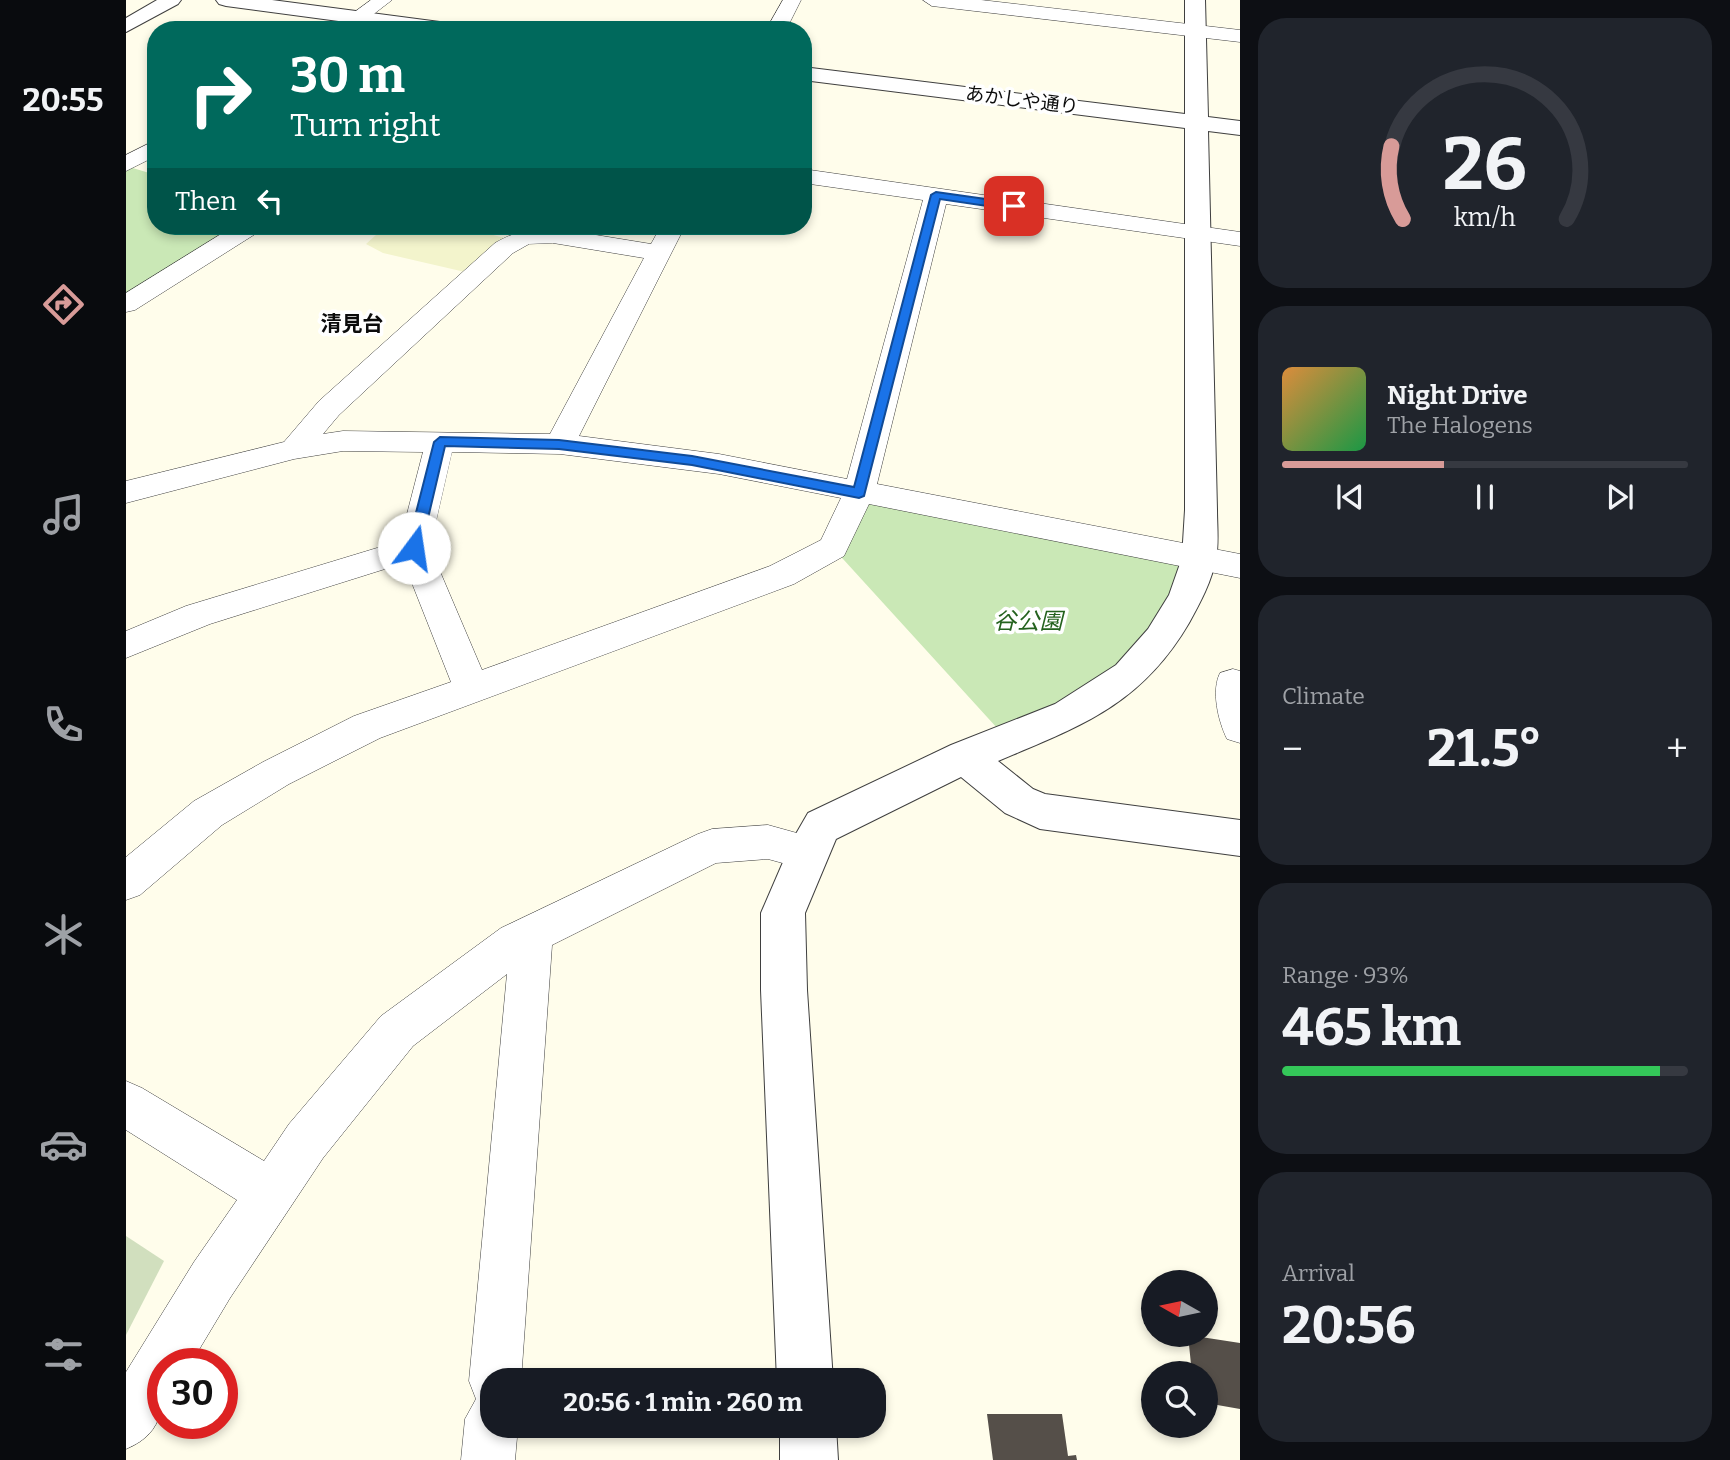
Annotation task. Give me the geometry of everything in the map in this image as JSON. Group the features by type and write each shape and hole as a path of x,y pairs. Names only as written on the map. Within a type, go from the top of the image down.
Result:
{"street":[{"path":"126,26 171,0"},
{"path":"226,0 382,21"},
{"path":"353,21 383,0"},
{"path":"781,21 792,0"},
{"path":"932,0 1195,15 1240,36"},
{"path":"804,1368 783,990 783,914 808,852 822,826 964,757 1068,715 1129,675 1161,639 1180,608 1199,558 1201,510 1195,15"},
{"name":"あかしや通り","path":"812,74 1240,128"},
{"path":"126,164 147,152"},
{"path":"812,177 1240,239"},
{"path":"126,882 208,813 367,727 782,575 833,548 859,493 936,195"},
{"path":"126,304 237,235"},
{"path":"559,444 668,235"},
{"path":"295,449 329,408 504,248 524,238 541,236 575,238 659,253"},
{"path":"126,492 295,449 343,441 559,444 719,464 1240,566"},
{"path":"440,442 414,548 471,688"},
{"path":"126,645 198,615 414,548"},
{"path":"1240,685 1233,683 1240,727"},
{"path":"964,757 1019,802 1040,811 1240,838"},
{"path":"126,1422 212,1280 306,1141 397,1031 516,942 712,846 768,842 808,852"},
{"path":"496,1368 532,934"},
{"path":"126,1104 271,1193"},
{"path":"488,1460 490,1438"},
{"path":"809,1438 810,1460"}],"green space":[{"path":"126,166 147,172 147,235 237,235 126,304"},
{"path":"376,235 494,235 504,238 465,272 383,253 366,244"},
{"name":"谷公園","path":"859,493 1199,558 1161,639 1008,740 833,548"},
{"path":"126,1236 164,1261 126,1335"}],"building":[{"path":"1218,1340 1240,1343 1240,1409 1218,1405 1218,1361 1191,1361 1189,1348 1218,1348"},
{"path":"987,1414 1062,1414 1068,1456 1076,1455 1077,1460 993,1460"}],"district":[{"name":"清見台","path":"352,324"}],"route":[{"path":"414,548 440,442 559,444 692,460 859,493 936,195 1014,206"}]}
